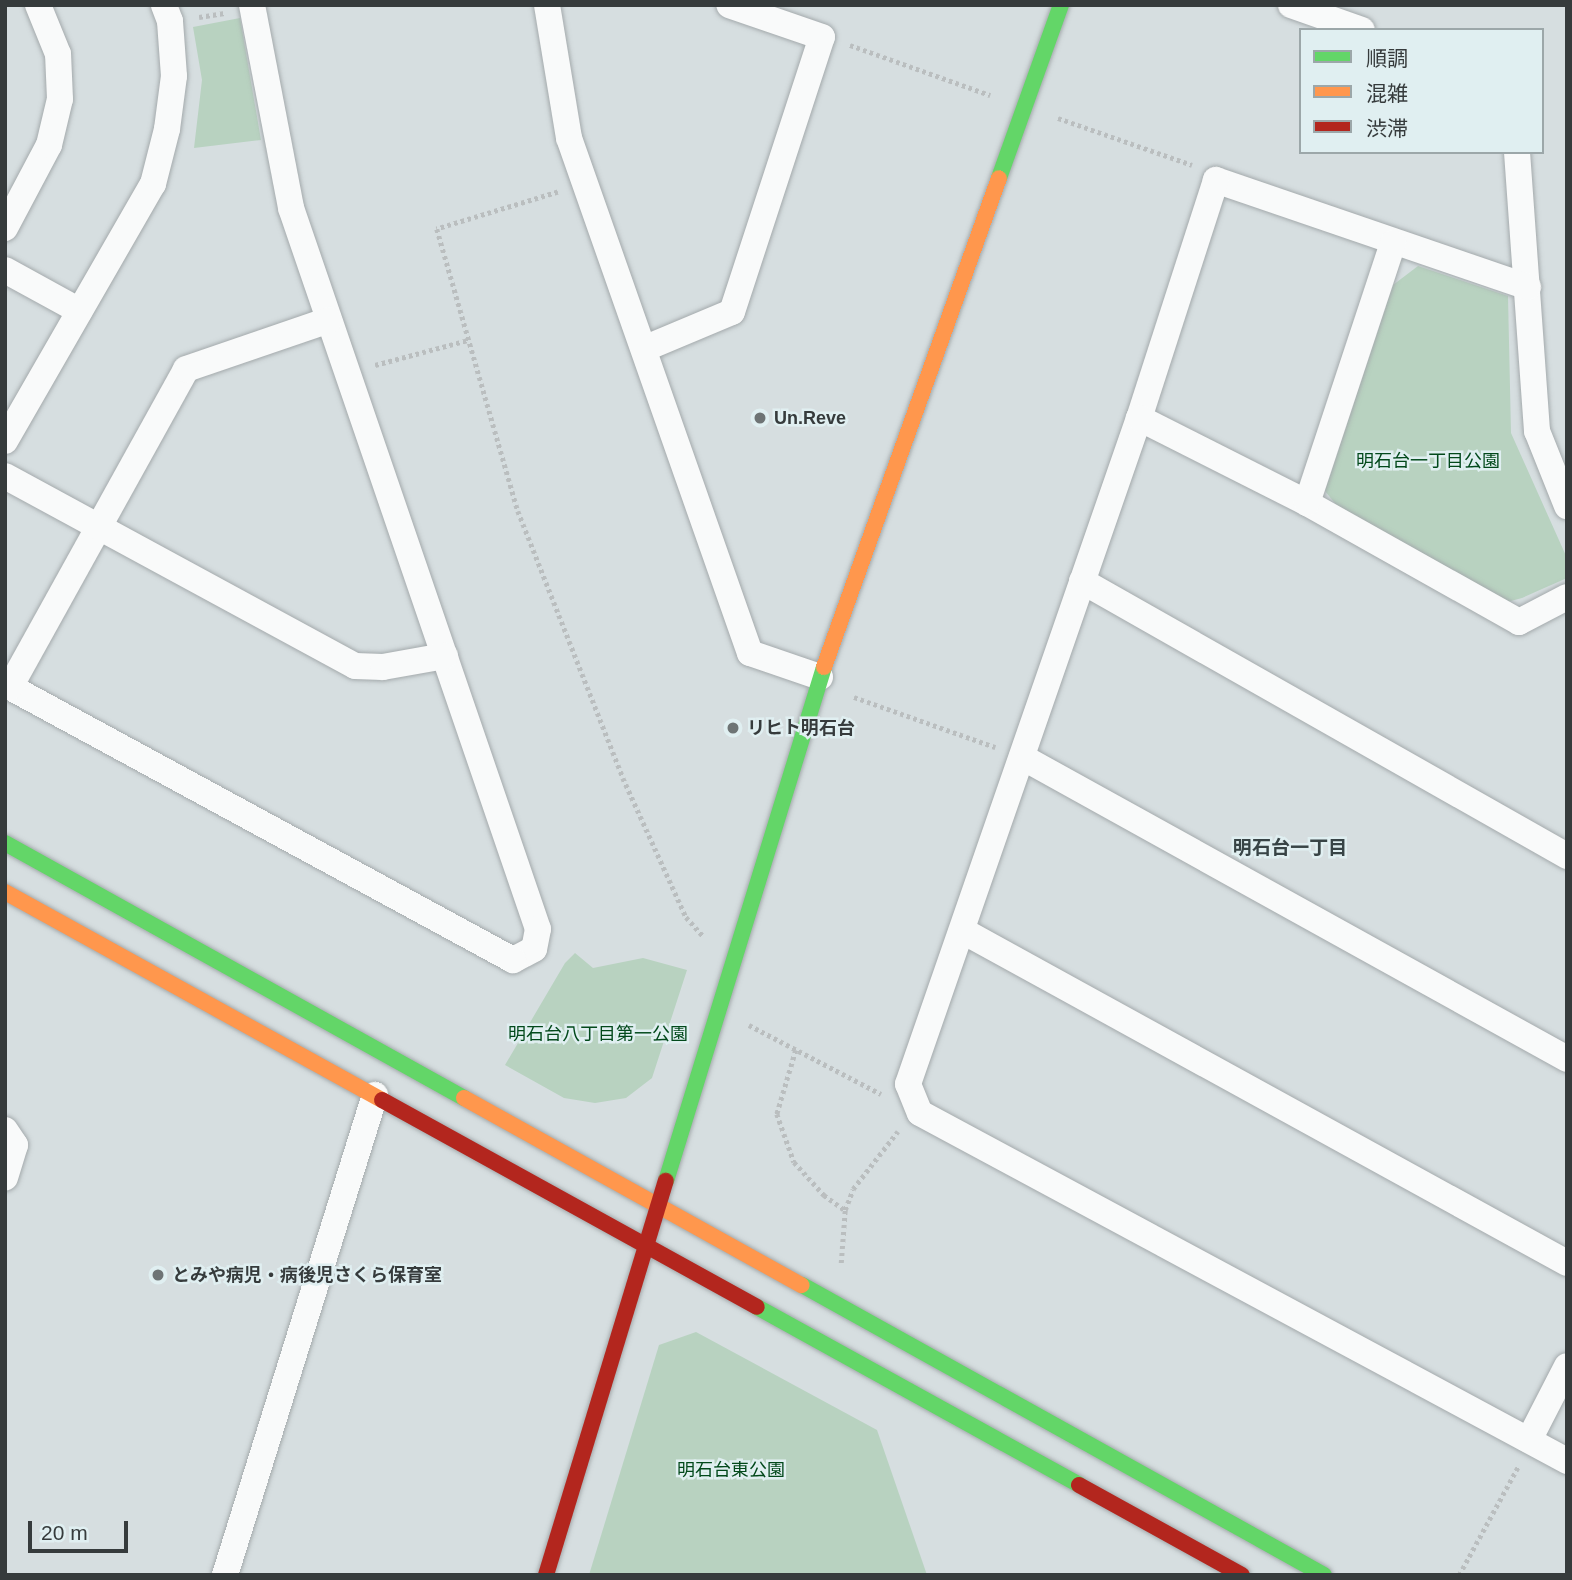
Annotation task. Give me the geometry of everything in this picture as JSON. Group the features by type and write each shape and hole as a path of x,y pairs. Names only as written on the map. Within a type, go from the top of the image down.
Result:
{"street":[{"path":"5,228 49,145 60,99 58,54 38,5"},
{"path":"5,441 153,184 167,129 174,76 170,21 164,5"},
{"path":"252,5 291,208 538,929 534,949 513,961 10,687 186,369 329,320"},
{"path":"547,5 569,138 646,348 750,653 820,677"},
{"path":"646,348 732,312 822,37 729,5"},
{"path":"546,1575 820,677 1061,5"},
{"path":"1291,5 1356,28"},
{"path":"1517,154 1537,431 1567,506"},
{"path":"1528,287 1393,243 1216,180 1139,418 908,1084 916,1107 1567,1461"},
{"path":"1307,503 1393,243"},
{"path":"5,270 80,311"},
{"path":"1139,418 1307,503 1518,622 1567,597"},
{"path":"5,477 355,666 383,667 444,656"},
{"path":"1082,581 1567,856"},
{"path":"1022,757 1567,1059"},
{"path":"5,843 1324,1575"},
{"path":"5,892 1242,1575"},
{"path":"963,931 1567,1263"},
{"path":"225,1575 375,1095"},
{"path":"5,1130 15,1144 5,1177"},
{"path":"1529,1440 1567,1366"}],"path":[{"path":"585,184 436,229 518,511 622,778 686,917 704,937"},
{"path":"347,373 468,340"},
{"path":"854,697 1022,757"},
{"path":"744,1022 887,1097 916,1107 870,1162 845,1210 841,1263"},
{"path":"796,1049 786,1072 777,1114 793,1163 824,1195 845,1210"},
{"path":"1459,1575 1529,1440"}],"green space":[{"path":"240,18 261,140 194,148 202,80 193,27"},
{"name":"明石台一丁目公園","path":"1418,266 1508,296 1511,433 1567,558 1567,578 1522,598 1507,602 1346,517 1325,491 1393,285"},
{"name":"明石台八丁目第一公園","path":"575,953 593,968 643,958 687,970 652,1078 626,1098 595,1103 564,1098 505,1065 565,963"},
{"name":"明石台東公園","path":"696,1332 877,1430 927,1575 589,1575 659,1345"}],"traffic: fast":[{"path":"999,178 1061,5"},
{"path":"666,1181 824,667"},
{"path":"5,843 464,1098"},
{"path":"802,1285 1324,1575"},
{"path":"757,1307 1079,1485"}],"traffic: slow":[{"path":"824,667 999,178"},
{"path":"5,892 382,1100"},
{"path":"464,1098 802,1285"}],"traffic: jam":[{"path":"382,1100 757,1307"},
{"path":"546,1575 666,1181"},
{"path":"1079,1485 1242,1575"}],"place":[{"name":"Un.Reve","path":"760,418"},
{"name":"リヒト明石台","path":"733,728"},
{"name":"とみや病児・病後児さくら保育室","path":"158,1275"}],"district":[{"name":"明石台一丁目","path":"1290,848"}]}
